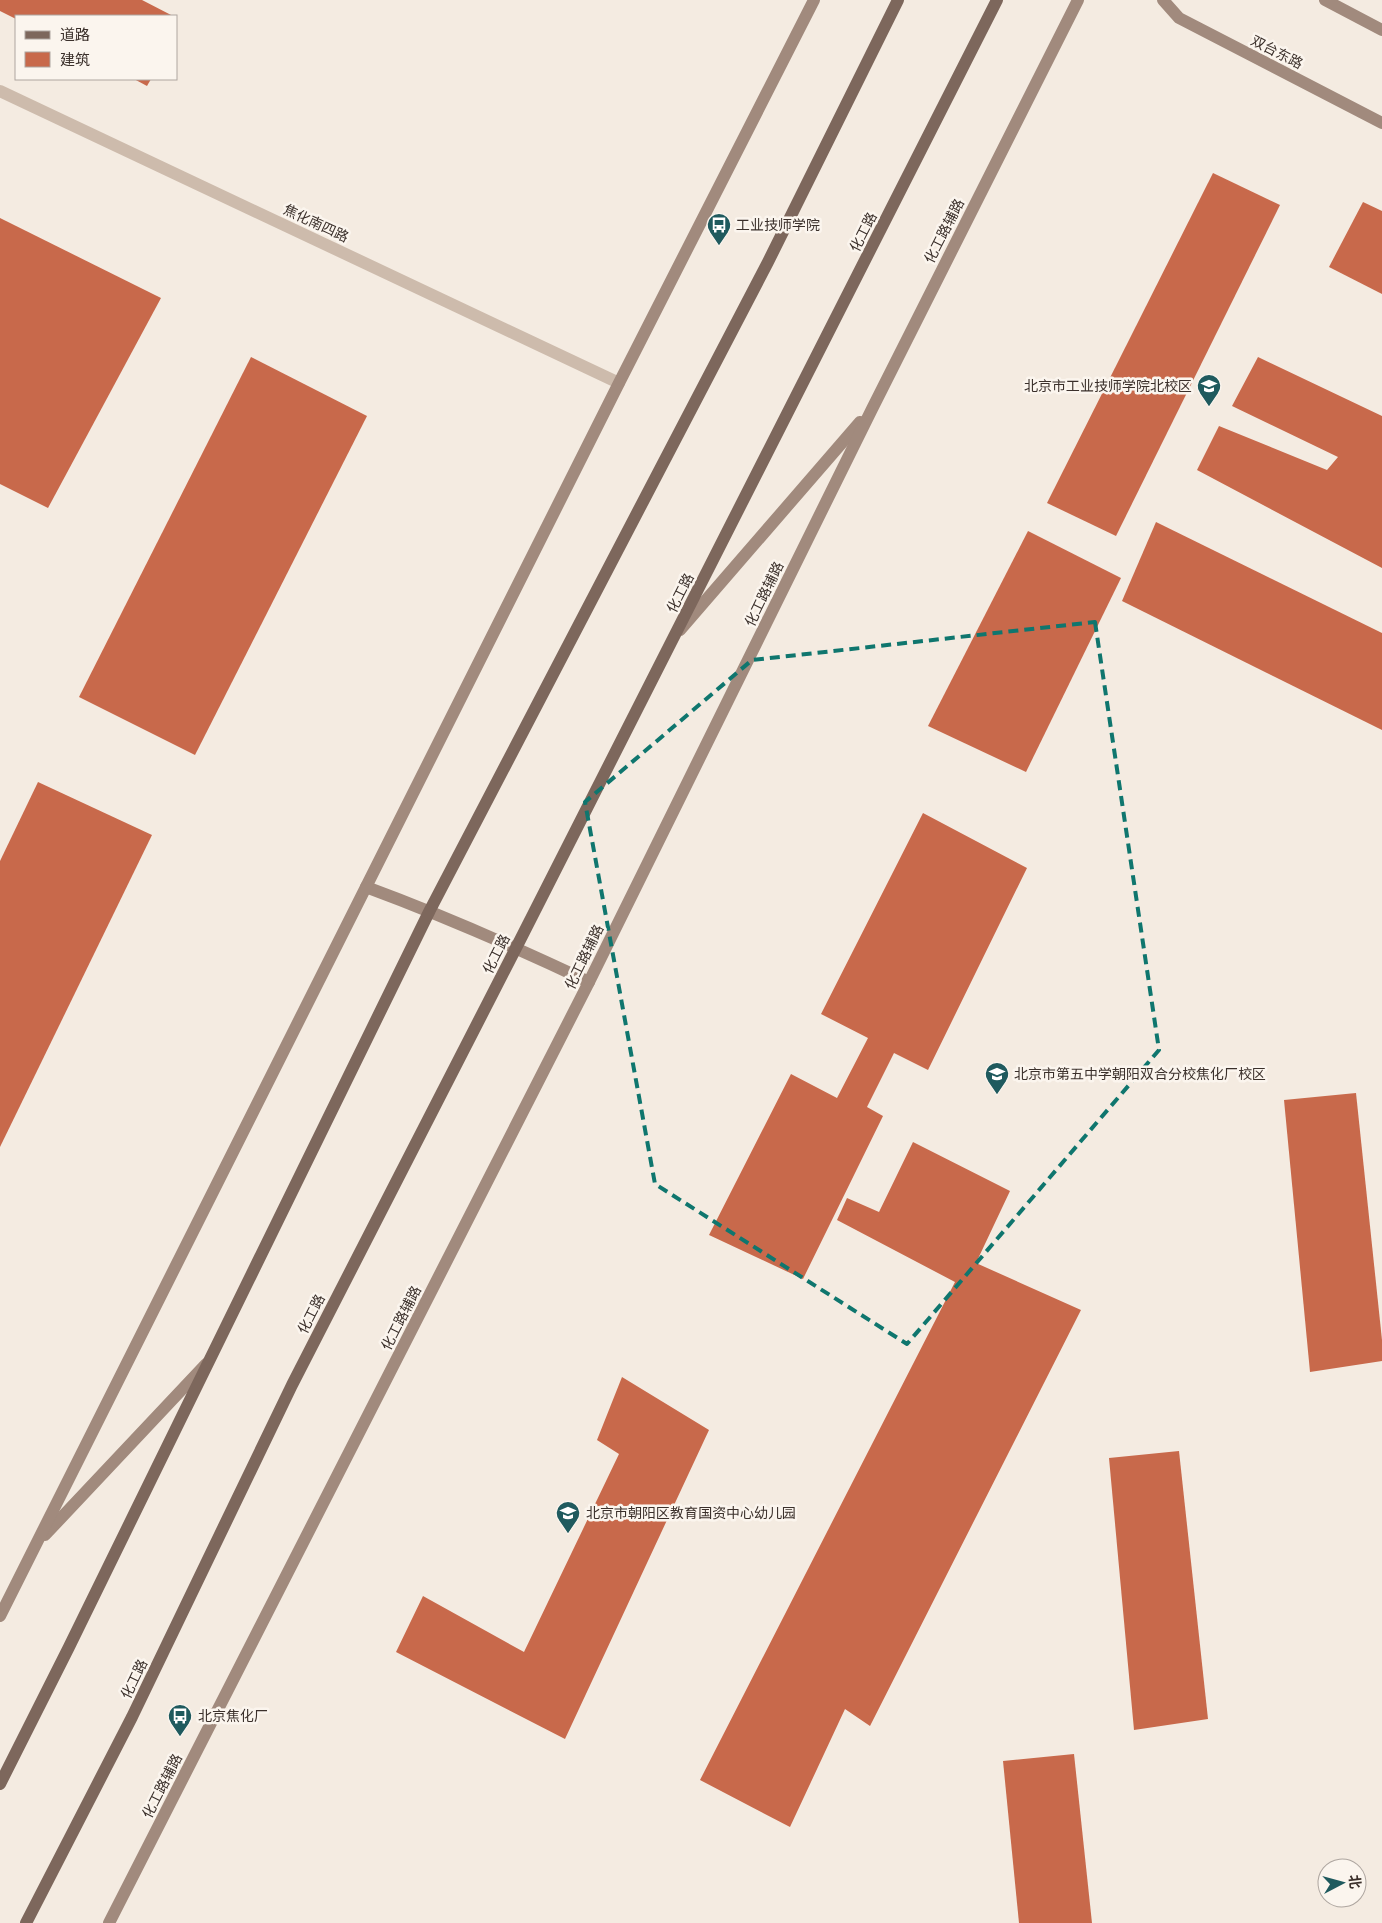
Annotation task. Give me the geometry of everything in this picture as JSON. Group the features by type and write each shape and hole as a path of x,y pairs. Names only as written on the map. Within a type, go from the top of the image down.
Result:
{"main road":[{"path":"0,1784 430,910 768,262 898,0"},
{"name":"化工路","path":"26,1923 132,1717 292,1385 674,638 997,0"}],"street":[{"path":"0,1616 619,383 814,0"},
{"name":"化工路辅路","path":"109,1923 588,982 872,409 1078,0"},
{"name":"双台东路","path":"1163,0 1179,18 1382,123"},
{"path":"1325,0 1382,30"},
{"path":"674,638 872,409"},
{"path":"366,887 430,910 588,982"},
{"path":"35,1546 210,1360"}],"lane":[{"name":"焦化南四路","path":"0,91 619,383"}],"highlighted area":[{"path":"1095,622 1159,1050 907,1344 655,1184 585,802 752,660"}],"building":[{"path":"0,0 142,0 171,15 15,15 15,18 0,11"},
{"path":"136,80 150,80 147,86"},
{"path":"1213,173 1280,205 1116,536 1047,503"},
{"path":"1363,202 1382,211 1382,294 1329,267"},
{"path":"0,218 161,298 48,508 0,484"},
{"path":"251,357 367,416 195,755 79,697"},
{"path":"1258,357 1382,416 1382,568 1197,470 1219,426 1327,470 1338,457 1232,406"},
{"path":"1156,522 1382,633 1382,730 1122,601"},
{"path":"1028,531 1121,578 1026,772 928,726"},
{"path":"38,782 152,835 0,1147 0,861"},
{"path":"923,813 1027,868 928,1070 894,1053 867,1107 883,1116 803,1279 709,1235 791,1074 837,1098 868,1038 821,1014"},
{"path":"1356,1093 1382,1340 1382,1361 1310,1372 1284,1100"},
{"path":"913,1142 1010,1191 976,1263 1081,1310 870,1726 845,1709 790,1827 700,1780 955,1282 837,1220 847,1198 879,1212"},
{"path":"622,1377 709,1430 565,1739 396,1652 423,1596 524,1652 619,1454 597,1440"},
{"path":"1179,1451 1208,1719 1134,1730 1109,1458"},
{"path":"1074,1754 1092,1923 1019,1923 1003,1761"}],"place":[{"name":"工业技师学院","path":"719,246"},
{"name":"北京市工业技师学院北校区","path":"1209,407"},
{"name":"北京市第五中学朝阳双合分校焦化厂校区","path":"997,1095"},
{"name":"北京市朝阳区教育国资中心幼儿园","path":"568,1534"},
{"name":"北京焦化厂","path":"180,1737"}]}
